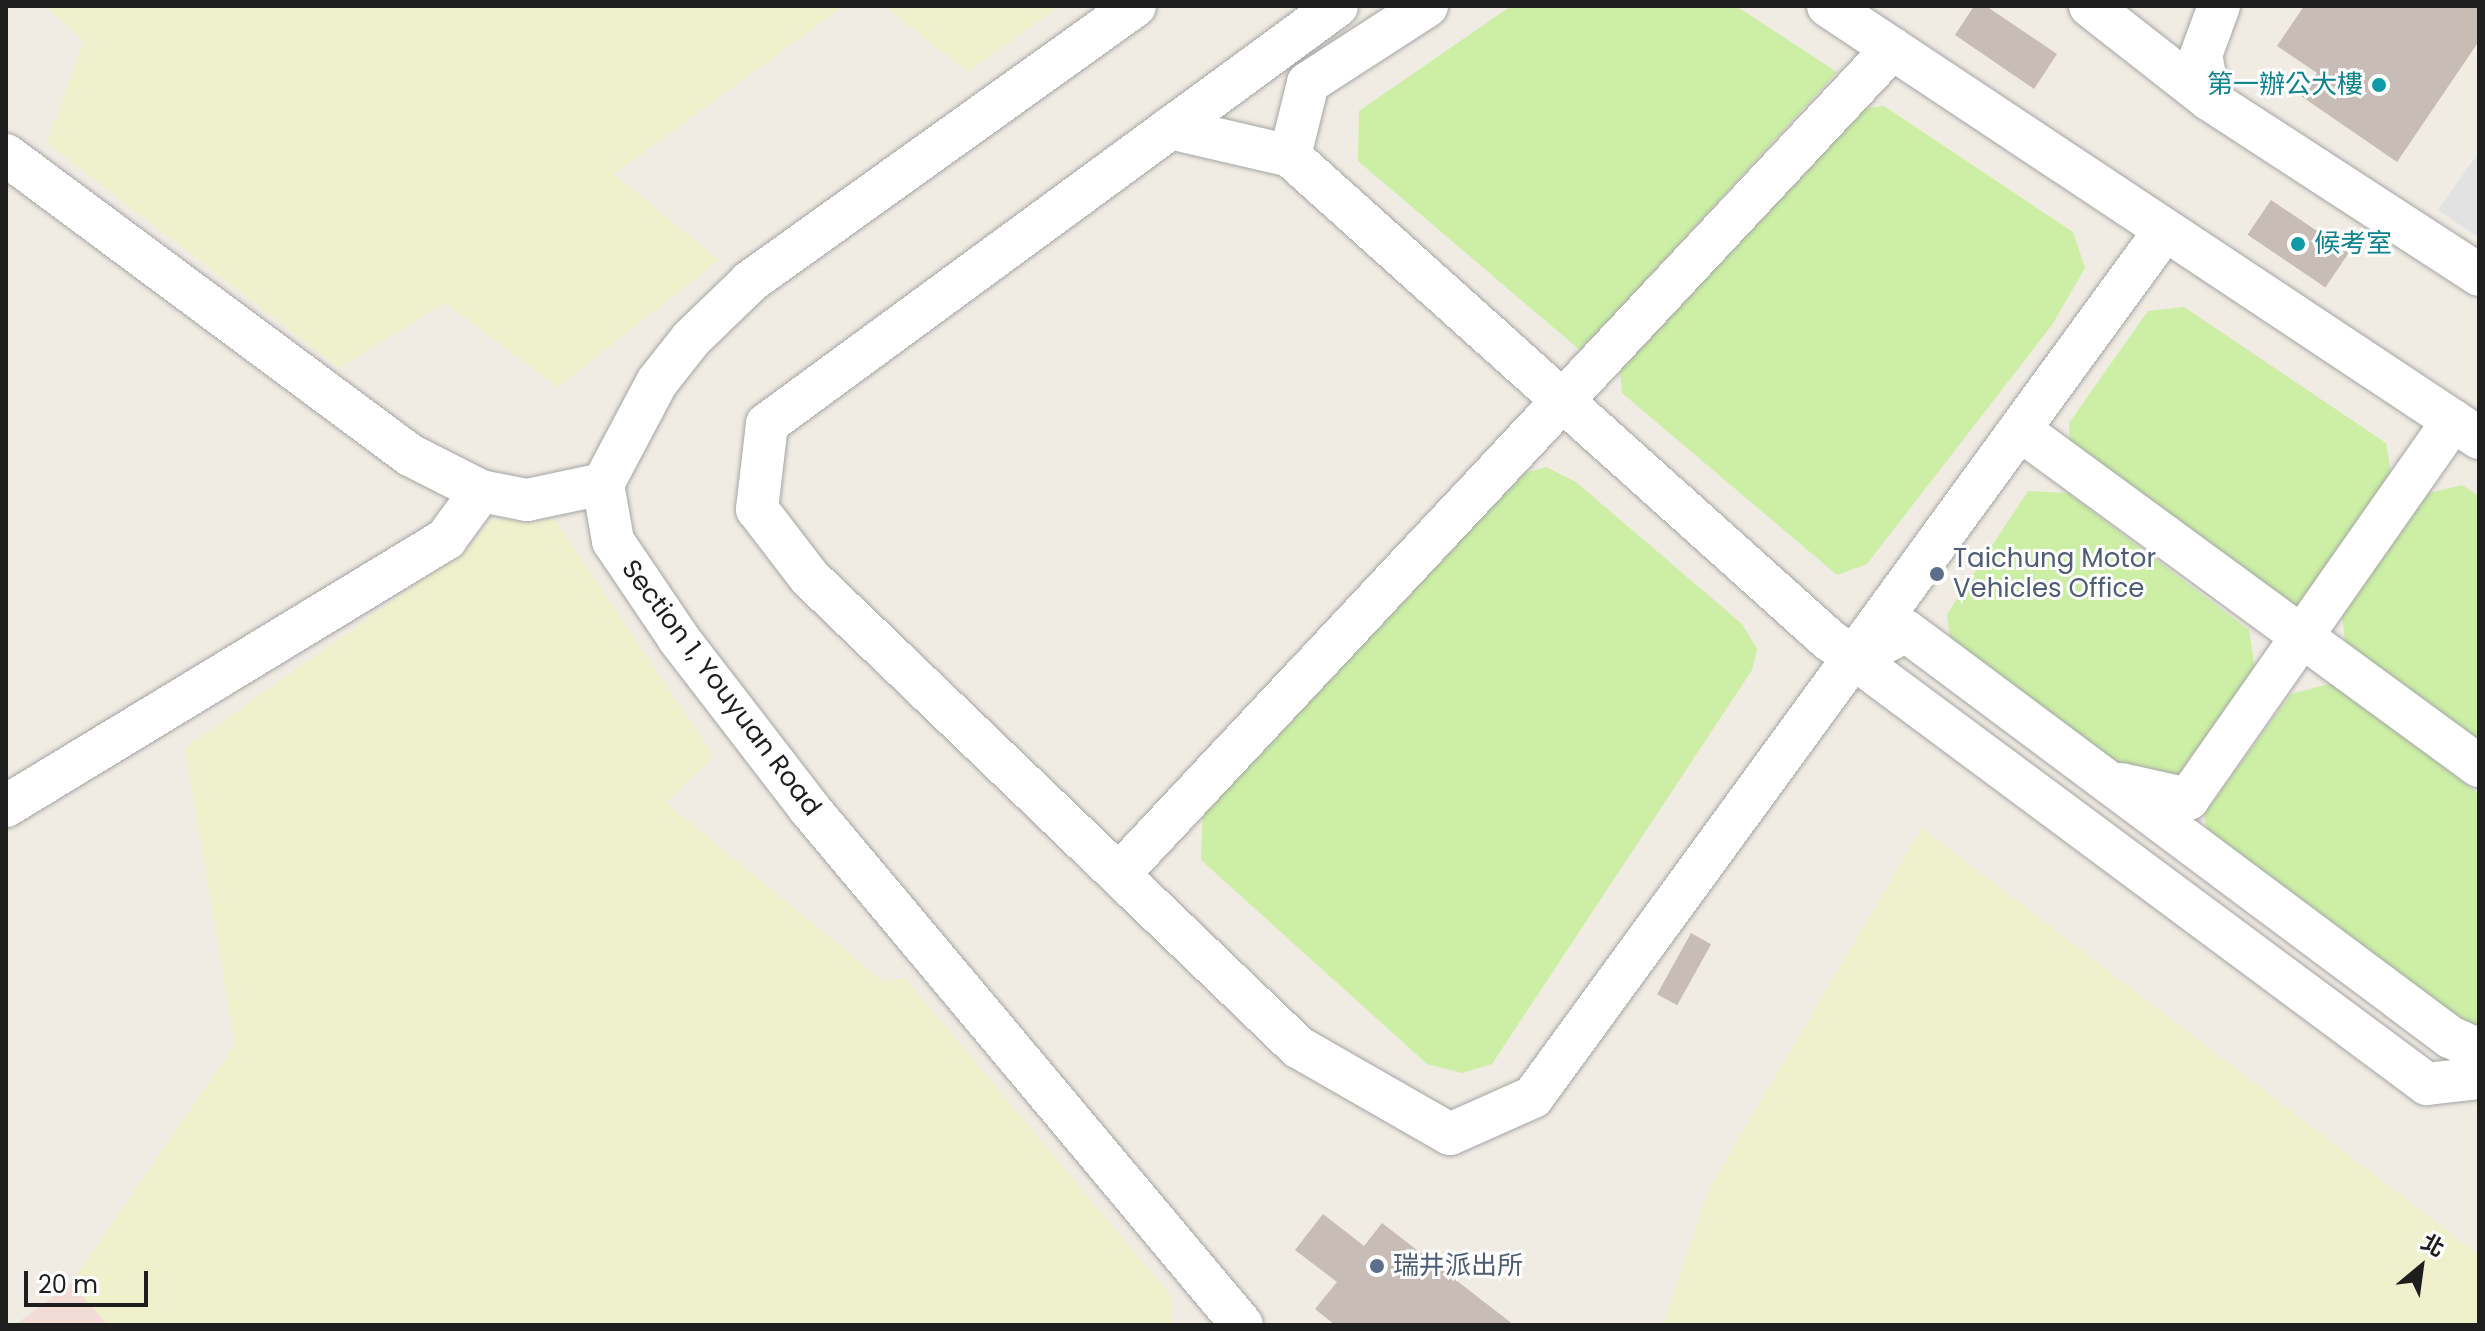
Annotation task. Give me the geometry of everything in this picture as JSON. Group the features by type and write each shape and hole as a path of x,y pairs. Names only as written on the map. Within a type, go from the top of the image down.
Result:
{"street":[{"path":"6,155 410,455 481,491 527,500 603,484 657,382 691,339 750,282 1135,6"},
{"path":"1337,6 767,424 757,509 810,578 1298,1047 1450,1134 1533,1097 2165,230"},
{"path":"1290,156 1308,83 1427,6"},
{"path":"1828,6 2466,430 2302,636 2188,799 2107,781"},
{"path":"2090,6 2210,100 2479,275"},
{"path":"2210,100 2201,55 2219,6"},
{"path":"1119,874 1892,49"},
{"path":"1170,128 1290,156 1855,658 2427,1084 2479,1078"},
{"path":"2020,430 2479,766"},
{"name":"Section 1, Youyuan Road","path":"603,484 613,541 689,651 809,808 1242,1325"},
{"path":"6,806 446,539 481,491"},
{"path":"1855,658 1906,631 2450,1037 2479,1050"}],"shaded area":[{"path":"2479,152 2479,238 2438,210"},
{"path":"71,1283 108,1325 15,1325"}],"green space":[{"path":"46,6 844,6 614,174 719,260 558,387 445,303 339,368 47,143 84,41"},
{"path":"884,6 1060,6 968,72"},
{"path":"1511,6 1736,6 1837,72 1581,351 1358,161 1359,111"},
{"path":"1884,106 2073,232 2085,268 2052,325 1867,564 1837,575 1622,393 1620,371 1857,109"},
{"path":"2184,307 2386,443 2391,475 2296,608 2070,456 2069,423 2148,311"},
{"path":"1546,467 1576,482 1742,624 1757,649 1752,670 1492,1064 1462,1073 1427,1064 1201,860 1203,809 1518,475"},
{"path":"2462,485 2479,496 2479,752 2347,656 2342,616 2426,494"},
{"path":"2028,491 2068,493 2249,630 2255,670 2171,784 2119,777 1951,648 1947,614"},
{"path":"490,519 555,520 714,756 666,803 883,981 905,978 1171,1296 1171,1325 108,1325 71,1283 235,1045 185,748 470,546"},
{"path":"2333,683 2479,794 2479,1030 2449,1028 2210,844 2204,814 2291,694"},
{"path":"1922,828 2479,1255 2479,1325 1663,1325 1710,1187"}],"building":[{"path":"1974,6 1986,6 2057,54 2034,89 1955,35"},
{"name":"第一辦公大樓","path":"2304,6 2479,6 2479,41 2397,162 2301,96 2317,73 2277,46"},
{"name":"候考室","path":"2271,200 2349,253 2325,287 2248,235"},
{"path":"1691,933 1711,944 1677,1005 1657,994"},
{"name":"瑞井派出所","path":"1323,1214 1364,1246 1382,1223 1514,1325 1335,1325 1315,1309 1337,1282 1295,1250"}],"place":[{"name":"第一辦公大樓","path":"2379,85"},
{"name":"候考室","path":"2298,244"},
{"name":"Taichung Motor Vehicles Office","path":"1937,574"},
{"name":"瑞井派出所","path":"1377,1266"}]}
